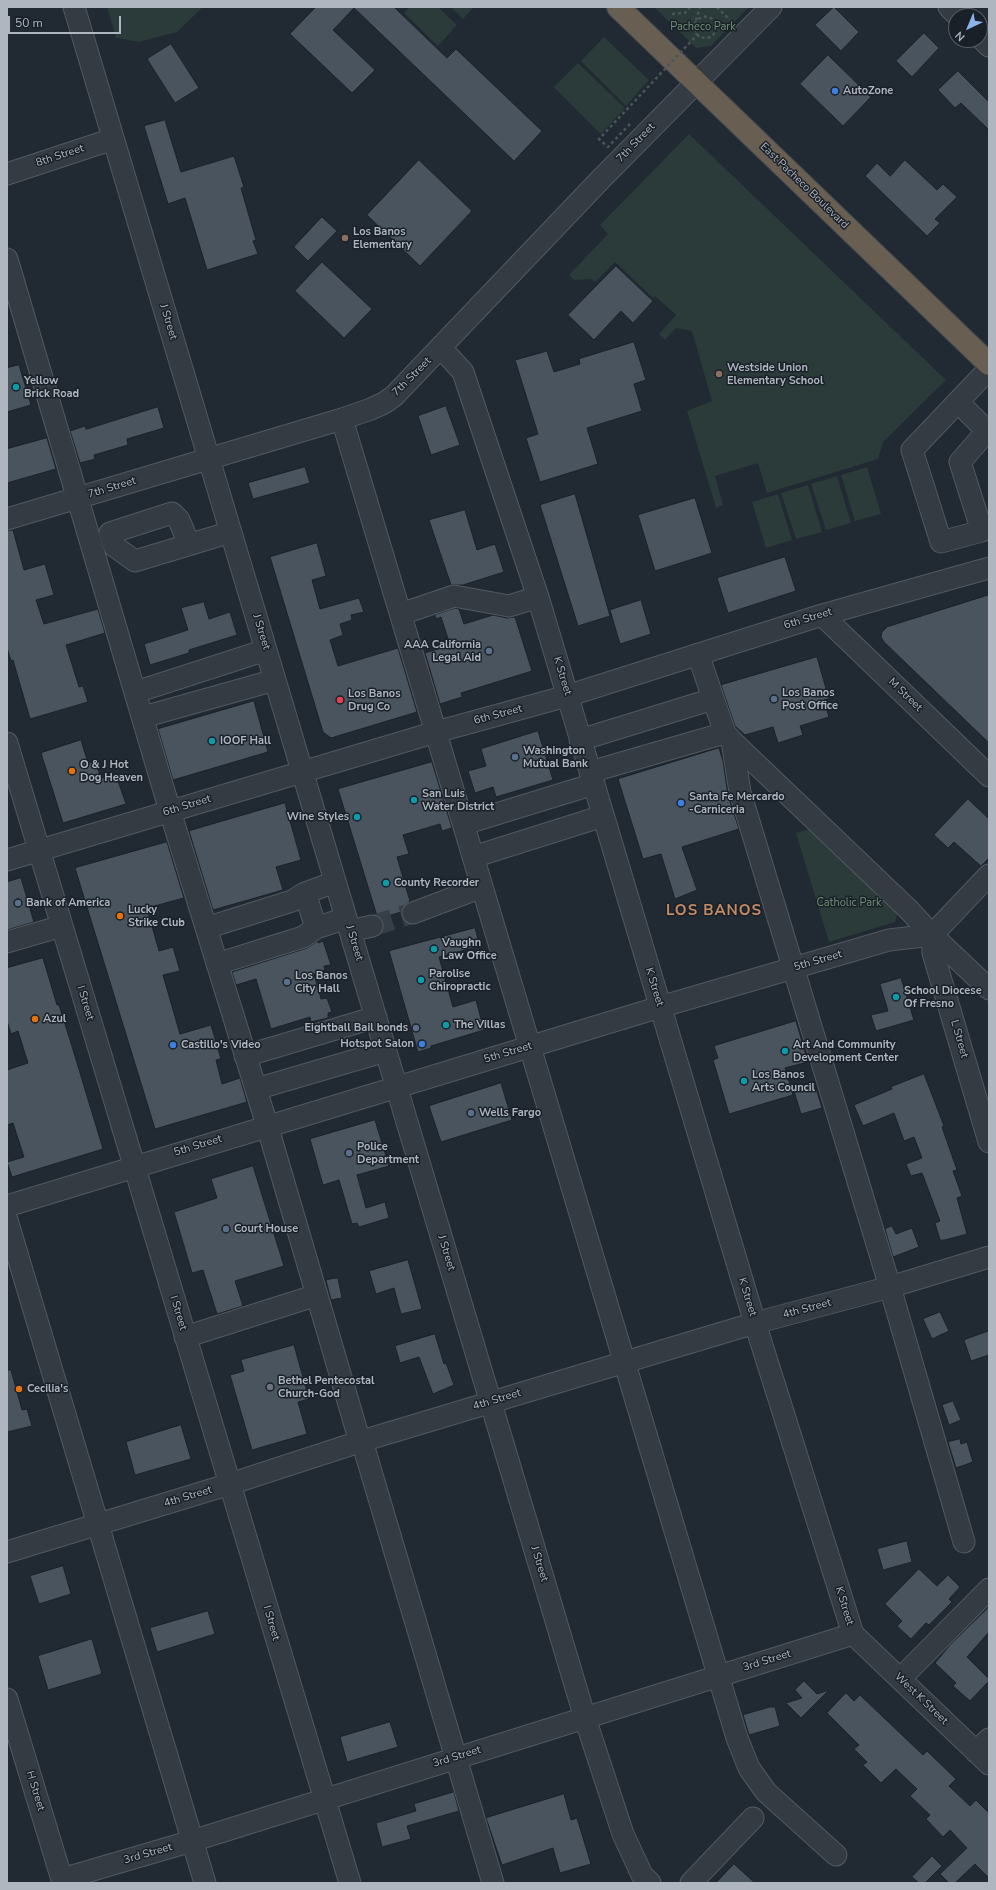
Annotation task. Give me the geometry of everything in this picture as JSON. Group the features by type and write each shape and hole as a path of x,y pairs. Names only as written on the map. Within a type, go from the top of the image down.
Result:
{"highway":[{"name":"East Pacheco Boulevard","path":"618,7 989,364"}],"street":[{"name":"J Street","path":"74,7 585,1718 623,1834 646,1879"},
{"name":"7th Street","path":"7,519 342,419 384,403 394,396 441,348 696,82 771,7"},
{"name":"8th Street","path":"7,174 114,139"},
{"path":"7,259 170,811 267,1125 493,1883"},
{"name":"K Street","path":"441,348 463,372 538,597 755,1323 852,1634"},
{"path":"958,402 987,431 960,462 982,531 941,542 912,450 989,369"},
{"path":"342,419 737,1738 749,1768 766,1792 836,1855"},
{"path":"114,546 110,533 172,513 179,520 189,544"},
{"path":"91,542 114,546 135,561 231,532"},
{"name":"6th Street","path":"7,860 436,732 568,696 822,615 989,568"},
{"path":"401,614 454,596 509,606 538,597"},
{"name":"M Street","path":"822,615 989,776"},
{"path":"136,692 266,650"},
{"path":"698,654 728,737 740,792 890,1287 964,1542"},
{"path":"143,717 275,680"},
{"path":"580,740 713,699"},
{"path":"464,824 592,778 728,737"},
{"path":"728,737 910,910 932,935 989,989"},
{"name":"I Street","path":"7,743 350,1883"},
{"path":"473,857 603,816"},
{"path":"932,935 989,875"},
{"path":"206,928 292,901 305,893 335,882"},
{"path":"413,913 482,887"},
{"path":"305,893 316,928"},
{"path":"217,964 303,937 316,928 348,924 372,926"},
{"path":"7,942 62,926"},
{"name":"5th Street","path":"7,1206 267,1125 793,968 889,940 932,935"},
{"name":"L Street","path":"932,935 934,953 989,1142"},
{"path":"246,1056 376,1017"},
{"path":"256,1089 386,1051"},
{"path":"7,1220 205,1883"},
{"name":"4th Street","path":"7,1552 230,1484 361,1441 755,1323 890,1287 989,1257"},
{"path":"185,1337 317,1295"},
{"path":"900,1679 989,1589"},
{"name":"3rd Street","path":"63,1881 852,1634"},
{"name":"West K Street","path":"852,1634 900,1679 985,1752"},
{"name":"H Street","path":"7,1699 63,1881"},
{"path":"691,1883 753,1818"}],"path":[{"path":"672,14 685,13 690,7"},
{"path":"630,124 608,147 599,139 697,35 694,30 694,24 698,19 704,16 711,17 715,21 716,31 712,37 699,37 696,32 694,27 696,21 698,13 700,7"}],"green space":[{"path":"107,7 203,7 177,32 139,42 116,38"},
{"path":"410,7 438,7 457,25 438,46 404,13"},
{"path":"451,7 474,7 463,19"},
{"name":"Pacheco Park","path":"654,7 749,7 711,46 696,48"},
{"path":"604,37 649,80 626,106 581,61"},
{"path":"578,63 625,108 601,134 554,87"},
{"path":"689,134 946,380 883,442 878,459 767,493 758,463 715,476 723,505 716,508 687,411 712,401 692,331 676,328 665,340 659,334 676,315 655,296 653,298 615,262 595,282 591,279 574,280 569,275 608,234 600,225"},
{"path":"867,467 881,514 855,521 841,475"},
{"path":"837,476 851,523 826,530 811,484"},
{"path":"808,485 822,532 796,539 781,493"},
{"path":"778,494 792,540 766,548 752,502"},
{"name":"Catholic Park","path":"814,828 899,908 895,922 829,942 796,833"}],"building":[{"path":"316,7 394,7 447,58 456,49 542,131 514,161 354,8 333,30 375,70 352,93 290,34"},
{"path":"834,7 859,32 841,51 815,25"},
{"path":"924,33 939,48 912,77 896,61"},
{"path":"171,44 199,88 175,103 147,59"},
{"name":"AutoZone","path":"828,55 871,97 843,126 800,84"},
{"path":"958,71 989,102 989,130 961,103 955,108 938,90"},
{"path":"165,120 181,172 234,156 244,187 241,188 256,240 253,241 258,254 207,270 185,198 168,204 144,126"},
{"path":"419,160 472,211 420,266 367,215"},
{"path":"905,160 937,190 943,184 957,197 935,219 940,223 927,236 865,176 877,163 890,176"},
{"path":"322,217 337,231 308,261 294,247"},
{"path":"322,262 372,309 344,338 295,291"},
{"path":"616,266 653,301 633,323 621,311 594,340 568,315"},
{"path":"634,342 646,380 634,384 642,411 587,428 598,464 540,482 526,438 538,434 515,360 547,351 554,372 580,364 579,359"},
{"name":"Yellow Brick Road","path":"19,365 31,405 7,412 7,368"},
{"path":"446,406 460,445 431,455 418,416"},
{"path":"158,407 164,428 127,439 128,445 94,455 95,459 80,463 70,431 85,426 86,429"},
{"path":"47,438 56,469 7,483 7,449"},
{"path":"305,467 310,483 253,499 248,483"},
{"path":"575,494 610,616 578,626 540,505"},
{"path":"695,498 712,553 655,571 638,515"},
{"path":"465,510 477,550 495,544 504,572 463,585 451,585 429,520"},
{"path":"13,530 24,570 45,564 54,595 36,600 44,624 98,609 105,633 66,645 79,687 83,686 88,702 30,719 13,660 11,661 7,648 7,531"},
{"path":"317,543 326,576 312,580 320,609 359,598 364,612 351,615 352,620 340,624 343,635 330,640 338,666 398,648 417,712 331,738 323,732 270,557"},
{"path":"785,557 796,591 728,613 717,578"},
{"path":"989,595 989,743 884,642 881,637 882,632 887,627"},
{"path":"641,600 651,634 620,644 610,610"},
{"path":"204,602 209,619 230,612 237,635 189,650 189,653 150,665 144,644 188,630 181,608"},
{"name":"AAA California Legal Aid","path":"455,608 459,609 464,624 493,615 507,618 515,617 532,671 461,693 462,697 440,704 425,653 450,645 441,617 436,619 435,615"},
{"name":"Los Banos Post Office","path":"817,657 829,699 824,700 829,717 800,726 803,735 778,743 773,727 745,735 735,726 721,685"},
{"name":"IOOF Hall","path":"254,701 268,752 173,780 158,729"},
{"name":"Washington Mutual Bank","path":"538,731 553,780 496,797 493,787 475,793 468,771 486,766 481,749"},
{"path":"81,740 88,763 95,761 101,778 111,774 112,779 117,778 126,804 63,823 41,753"},
{"name":"Santa Fe Mercardo -Carniceria","path":"719,748 723,761 728,795 739,829 682,847 697,890 675,899 661,854 643,859 618,779"},
{"path":"432,762 452,828 442,831 440,824 403,835 409,854 397,857 410,901 404,906 401,912 381,918 377,916 338,789"},
{"path":"968,799 989,819 989,858 981,866 954,842 948,848 934,835"},
{"path":"285,803 301,860 276,867 283,890 213,910 189,831"},
{"path":"167,842 184,898 147,908 159,951 173,947 180,971 163,975 180,1034 211,1025 221,1059 216,1060 222,1084 240,1078 247,1102 155,1129 75,868"},
{"name":"Bank of America","path":"21,878 34,922 7,930 7,882"},
{"path":"475,928 480,946 439,957 453,1007 476,1000 484,1030 431,1046 431,1048 418,1052 389,951"},
{"name":"Los Banos City Hall","path":"318,941 318,943 323,941 331,965 324,966 325,970 314,974 321,999 327,998 332,1012 328,1013 328,1018 311,1022 310,1017 271,1029 256,979 236,985 232,972 307,948"},
{"path":"43,958 57,1005 59,1005 71,1043 103,1149 12,1177 7,1162 24,1157 13,1123 7,1125 7,1070 28,1063 18,1031 11,1034 7,1021 7,968"},
{"name":"School Diocese Of Fresno","path":"901,978 914,1020 876,1031 871,1015 888,1011 880,984"},
{"path":"796,1021 808,1062 785,1068 793,1095 729,1114 713,1060 718,1058 714,1046"},
{"path":"924,1074 944,1126 942,1127 957,1170 953,1171 962,1196 957,1198 967,1234 945,1240 940,1240 935,1223 940,1221 922,1173 911,1176 906,1164 922,1158 914,1137 904,1141 894,1113 863,1126 854,1105 892,1089 891,1087"},
{"name":"Wells Fargo","path":"501,1083 512,1120 441,1142 429,1106"},
{"path":"815,1085 822,1108 801,1114 794,1091"},
{"name":"Police Department","path":"375,1120 389,1166 357,1175 366,1208 385,1202 389,1218 359,1227 357,1223 352,1224 339,1180 323,1185 310,1139"},
{"name":"Court House","path":"253,1166 284,1266 235,1281 243,1306 217,1314 203,1270 192,1273 174,1212 217,1198 211,1179"},
{"path":"892,1226 896,1234 912,1228 919,1247 893,1257 885,1229"},
{"path":"408,1260 422,1309 401,1314 394,1288 376,1294 369,1271"},
{"path":"338,1278 342,1298 331,1300 326,1280"},
{"path":"940,1312 949,1331 932,1339 923,1319"},
{"path":"989,1331 989,1355 971,1361 964,1340"},
{"path":"435,1334 444,1364 446,1363 454,1385 433,1394 419,1357 400,1363 395,1346"},
{"name":"Bethel Pentecostal Church-God","path":"294,1345 309,1399 298,1402 307,1434 252,1450 230,1375 244,1371 241,1360"},
{"path":"7,1370 11,1370 22,1410 27,1409 32,1426 7,1432"},
{"path":"953,1401 961,1420 949,1425 942,1405"},
{"path":"181,1425 191,1459 135,1475 126,1442"},
{"path":"960,1439 961,1444 967,1442 973,1462 956,1468 948,1442"},
{"path":"907,1541 912,1562 883,1570 877,1549"},
{"path":"63,1566 71,1594 39,1604 30,1576"},
{"path":"919,1569 937,1586 948,1575 960,1587 949,1599 952,1602 929,1625 926,1623 911,1639 897,1626 902,1621 885,1604"},
{"path":"989,1607 989,1632 967,1657 989,1679 989,1681 970,1701 953,1686 956,1683 935,1663 950,1645"},
{"path":"208,1611 215,1634 157,1652 150,1628"},
{"path":"92,1639 102,1674 48,1690 38,1656"},
{"path":"804,1681 817,1694 829,1690 801,1718 786,1703 802,1698 795,1690"},
{"path":"846,1693 854,1701 860,1695 923,1755 927,1751 956,1779 949,1786 970,1806 976,1800 989,1813 989,1878 975,1864 955,1883 949,1883 940,1874 967,1848 950,1830 943,1837 926,1819 930,1815 910,1796 917,1789 896,1769 881,1783 863,1765 867,1762 854,1749 859,1745 827,1713"},
{"path":"770,1707 775,1707 780,1726 749,1735 743,1715"},
{"path":"390,1722 398,1747 347,1762 340,1737"},
{"path":"454,1792 459,1811 407,1826 411,1839 382,1847 376,1823 416,1811 414,1804"},
{"path":"564,1794 571,1820 577,1818 591,1864 560,1873 553,1848 502,1865 486,1818"},
{"path":"932,1856 942,1866 925,1883 919,1883 912,1877"},
{"path":"734,1864 755,1883 716,1883"}],"tunnel":[{"path":"372,926 413,913"}],"place":[{"name":"AutoZone","path":"835,91"},
{"name":"Los Banos Elementary","path":"345,238"},
{"name":"Westside Union Elementary School","path":"719,374"},
{"name":"Yellow Brick Road","path":"16,387"},
{"name":"AAA California Legal Aid","path":"489,651"},
{"name":"Los Banos Post Office","path":"774,699"},
{"name":"Los Banos Drug Co","path":"340,700"},
{"name":"IOOF Hall","path":"212,741"},
{"name":"Washington Mutual Bank","path":"515,757"},
{"name":"O & J Hot Dog Heaven","path":"72,771"},
{"name":"San Luis Water District","path":"414,800"},
{"name":"Santa Fe Mercardo -Carniceria","path":"681,803"},
{"name":"Wine Styles","path":"357,817"},
{"name":"County Recorder","path":"386,883"},
{"name":"Bank of America","path":"18,903"},
{"name":"Lucky Strike Club","path":"120,916"},
{"name":"Vaughn Law Office","path":"434,949"},
{"name":"Parolise Chiropractic","path":"421,980"},
{"name":"Los Banos City Hall","path":"287,982"},
{"name":"School Diocese Of Fresno","path":"896,997"},
{"name":"Azul","path":"35,1019"},
{"name":"The Villas","path":"446,1025"},
{"name":"Eightball Bail bonds","path":"416,1028"},
{"name":"Hotspot Salon","path":"422,1044"},
{"name":"Castillo's Video","path":"173,1045"},
{"name":"Art And Community Development Center","path":"785,1051"},
{"name":"Los Banos Arts Council","path":"744,1081"},
{"name":"Wells Fargo","path":"471,1113"},
{"name":"Police Department","path":"349,1153"},
{"name":"Court House","path":"226,1229"},
{"name":"Bethel Pentecostal Church-God","path":"270,1387"},
{"name":"Cecilia's","path":"19,1389"}],"district":[{"name":"LOS BANOS","path":"714,911"}]}
